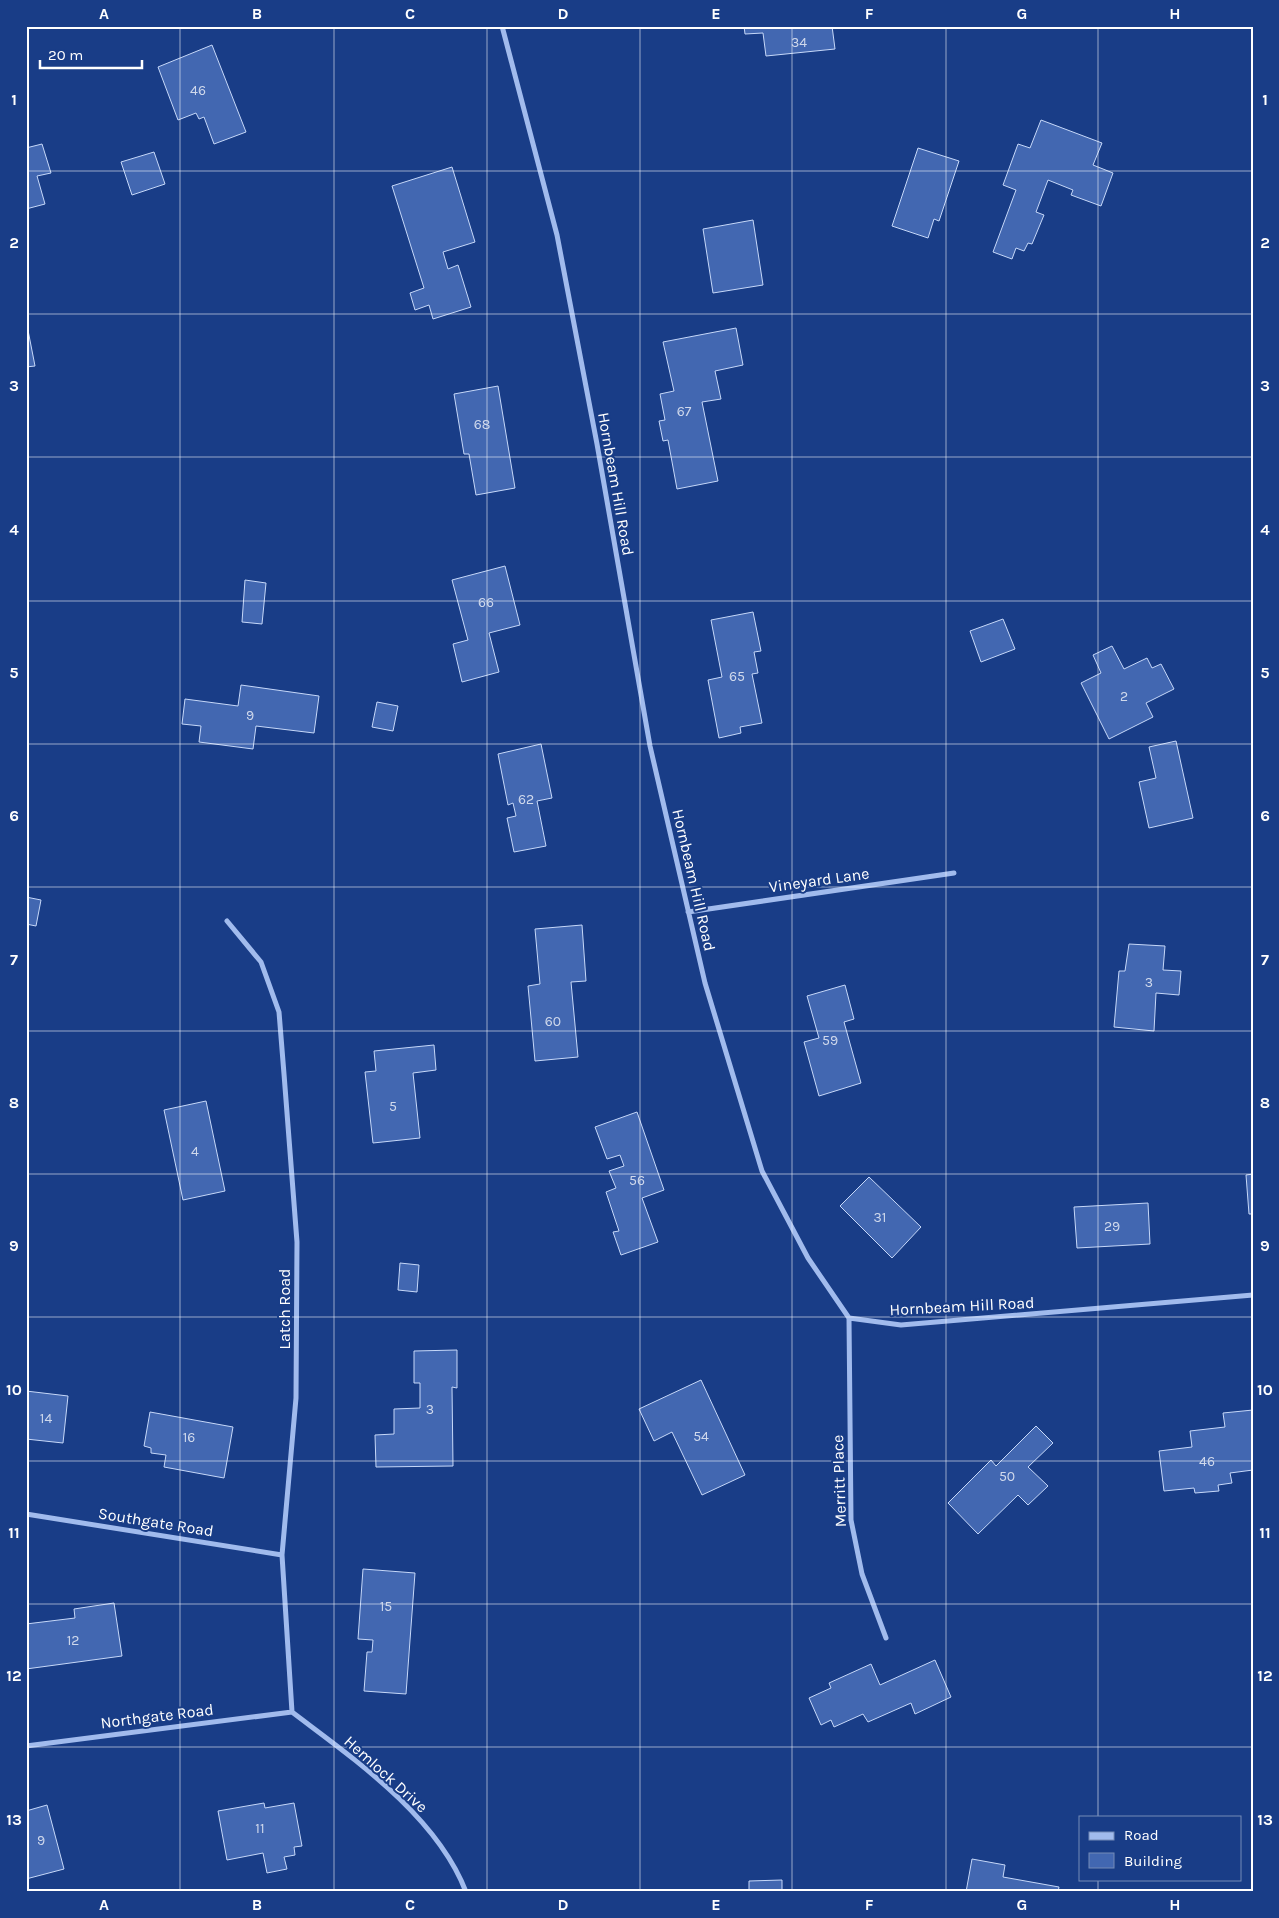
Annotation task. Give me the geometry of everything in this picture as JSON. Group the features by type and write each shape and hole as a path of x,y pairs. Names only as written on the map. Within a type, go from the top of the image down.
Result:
{"street":[{"name":"Hornbeam Hill Road","path":"502,26 557,234 597,444 650,746 705,983 762,1171 808,1258 849,1318 901,1325 1253,1295"},
{"name":"Vineyard Lane","path":"688,912 954,873"},
{"name":"Latch Road","path":"227,921 261,962 279,1012 297,1242 296,1398 282,1555 292,1712"},
{"name":"Merritt Place","path":"849,1318 851,1520 862,1574 886,1638"},
{"name":"Southgate Road","path":"26,1514 282,1555"},
{"name":"Northgate Road","path":"26,1746 292,1712"},
{"name":"Hemlock Drive","path":"292,1712 366,1769 421,1820 460,1878 466,1892"}],"building":[{"path":"744,26 832,26 835,49 766,56 763,33 745,34"},
{"path":"212,45 246,132 214,144 204,117 199,119 196,113 178,120 158,67"},
{"path":"1041,120 1102,143 1093,165 1113,173 1101,206 1071,195 1073,190 1048,180 1036,212 1044,215 1032,244 1028,243 1024,251 1016,248 1012,259 993,252 1016,190 1003,185 1018,144 1030,148"},
{"path":"42,144 51,173 37,176 45,204 26,209 26,148"},
{"path":"918,148 959,161 939,221 934,219 928,238 892,226"},
{"path":"154,152 165,184 132,195 121,162"},
{"path":"452,167 475,242 443,252 448,269 458,265 471,307 433,319 429,305 415,310 410,293 424,288 392,186"},
{"path":"753,220 763,285 713,293 703,229"},
{"path":"26,320 35,366 26,367"},
{"path":"736,328 743,365 715,371 721,399 702,402 718,481 677,489 668,440 663,441 659,421 665,420 660,394 674,391 663,342"},
{"path":"498,386 515,488 476,495 469,454 464,454 454,394"},
{"path":"505,566 520,625 489,633 499,672 462,682 453,644 468,640 452,580"},
{"path":"245,580 266,583 262,624 242,622"},
{"path":"753,612 761,651 754,652 758,673 752,674 762,723 740,727 741,733 719,738 708,680 722,677 711,620"},
{"path":"1003,619 1015,649 981,662 970,631"},
{"path":"1112,646 1124,669 1147,658 1152,668 1161,664 1174,689 1146,703 1153,717 1109,739 1081,683 1101,673 1093,655"},
{"path":"241,685 319,696 314,733 256,726 253,749 199,742 201,726 182,724 185,699 238,706"},
{"path":"377,702 398,706 393,731 372,727"},
{"path":"1176,741 1193,818 1149,828 1139,782 1156,778 1149,747"},
{"path":"541,744 552,798 537,801 546,846 514,852 507,818 516,816 513,803 508,805 498,754"},
{"path":"26,897 41,900 36,926 26,924"},
{"path":"582,925 586,981 571,982 578,1057 535,1061 528,986 540,984 535,929"},
{"path":"1129,944 1165,946 1163,970 1181,971 1179,995 1156,993 1154,1031 1114,1027 1119,971 1125,971"},
{"path":"845,985 854,1019 844,1022 861,1083 819,1096 804,1042 819,1038 807,996"},
{"path":"434,1045 436,1070 413,1073 420,1138 373,1143 365,1072 376,1071 374,1051"},
{"path":"206,1101 225,1191 183,1200 164,1110"},
{"path":"637,1112 664,1190 642,1198 658,1242 621,1255 613,1232 619,1231 606,1192 616,1188 609,1171 624,1166 620,1155 607,1159 595,1127"},
{"path":"1253,1174 1253,1214 1249,1214 1246,1175"},
{"path":"869,1177 921,1227 892,1258 840,1206"},
{"path":"1148,1203 1150,1244 1077,1248 1074,1207"},
{"path":"400,1263 419,1265 417,1292 398,1290"},
{"path":"457,1350 457,1388 452,1387 453,1466 376,1467 375,1435 394,1434 394,1409 420,1408 420,1383 414,1383 414,1351"},
{"path":"701,1380 745,1475 702,1495 672,1432 654,1441 639,1409"},
{"path":"26,1391 68,1396 63,1443 26,1439"},
{"path":"1253,1410 1253,1470 1230,1473 1232,1483 1218,1485 1219,1491 1195,1493 1194,1488 1164,1491 1159,1451 1192,1447 1190,1431 1225,1427 1223,1413"},
{"path":"150,1412 233,1427 224,1478 164,1467 166,1455 151,1453 151,1448 144,1446"},
{"path":"1036,1426 1053,1443 1028,1467 1048,1486 1028,1505 1018,1495 978,1534 948,1503 991,1460 996,1466"},
{"path":"363,1569 415,1573 406,1694 364,1691 367,1652 372,1652 373,1640 358,1639"},
{"path":"114,1603 122,1656 26,1669 26,1624 75,1618 74,1609"},
{"path":"935,1660 951,1697 915,1714 911,1703 868,1722 863,1714 834,1727 831,1720 821,1725 809,1698 831,1688 829,1683 871,1664 880,1685"},
{"path":"264,1803 265,1808 294,1803 302,1846 294,1847 295,1855 284,1857 287,1869 267,1873 263,1853 227,1860 218,1811"},
{"path":"47,1805 64,1869 26,1879 26,1811"},
{"path":"972,1859 1005,1865 1003,1877 1059,1887 1058,1892 966,1892"},
{"path":"782,1880 782,1892 749,1892 749,1881"}]}
